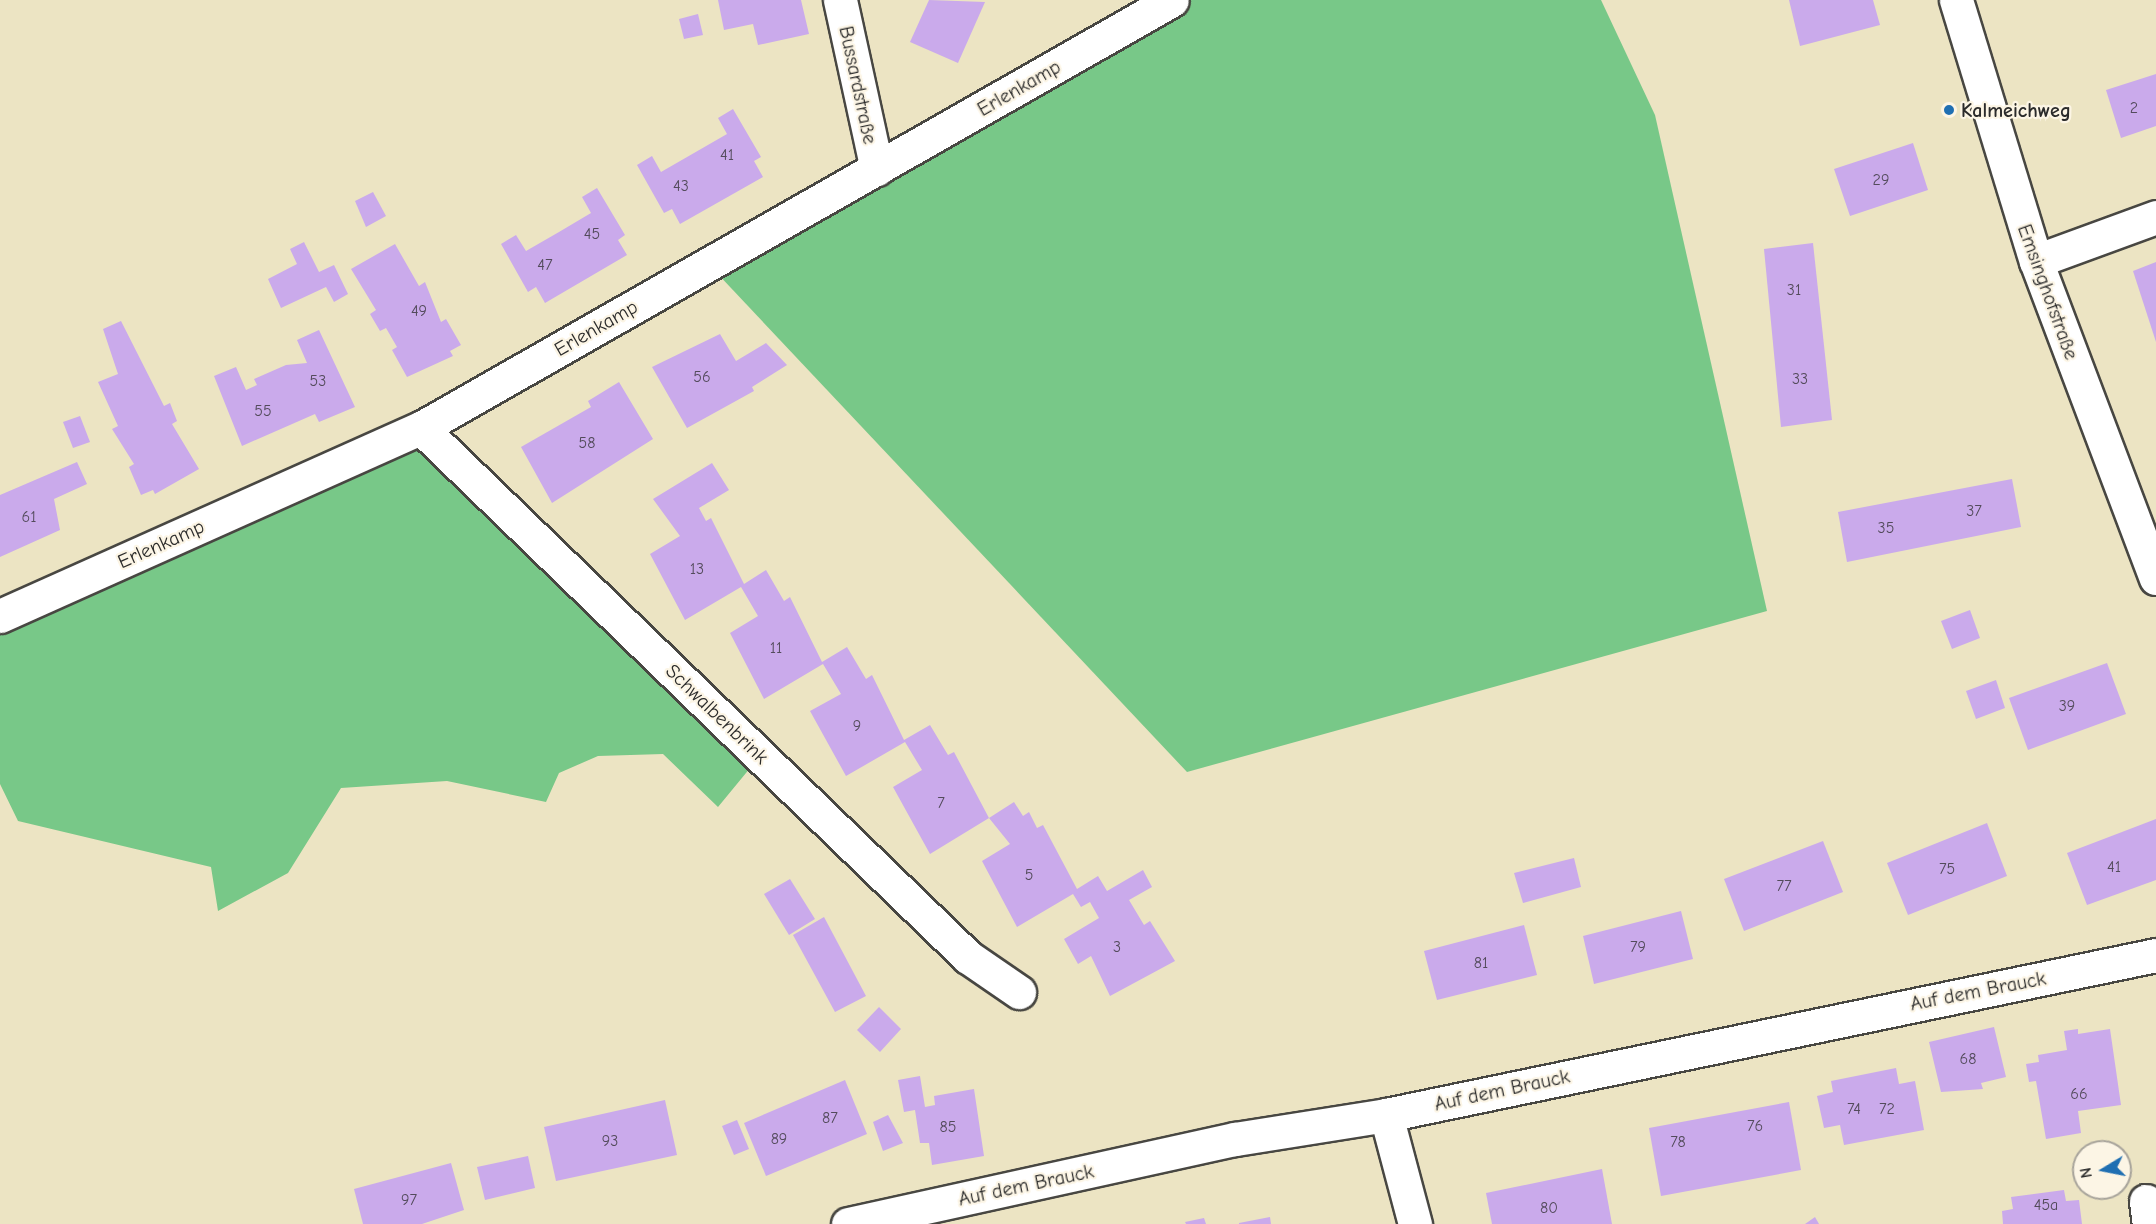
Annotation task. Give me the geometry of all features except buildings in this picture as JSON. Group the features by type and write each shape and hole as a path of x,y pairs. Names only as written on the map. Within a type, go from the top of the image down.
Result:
{"street":[{"name":"Bussardstraße","path":"840,0 877,169"},
{"name":"Erlenkamp","path":"0,616 421,428 1172,0"},
{"name":"Emsinghofstraße","path":"1956,0 2036,261 2156,578"},
{"path":"2036,261 2156,217"},
{"name":"Schwalbenbrink","path":"421,428 968,957 1019,992"},
{"name":"Auf dem Brauck","path":"848,1224 1235,1139 1386,1115 2156,955"},
{"path":"1386,1115 1415,1224"}],"green space":[{"path":"1184,0 1601,0 1655,115 1767,611 1187,772 715,271"},
{"path":"422,432 760,756 718,807 663,754 598,756 559,773 546,802 447,781 341,788 288,873 218,911 211,867 18,821 0,784 0,622"}],"place":[{"name":"Kalmeichweg","path":"1949,110"}]}
